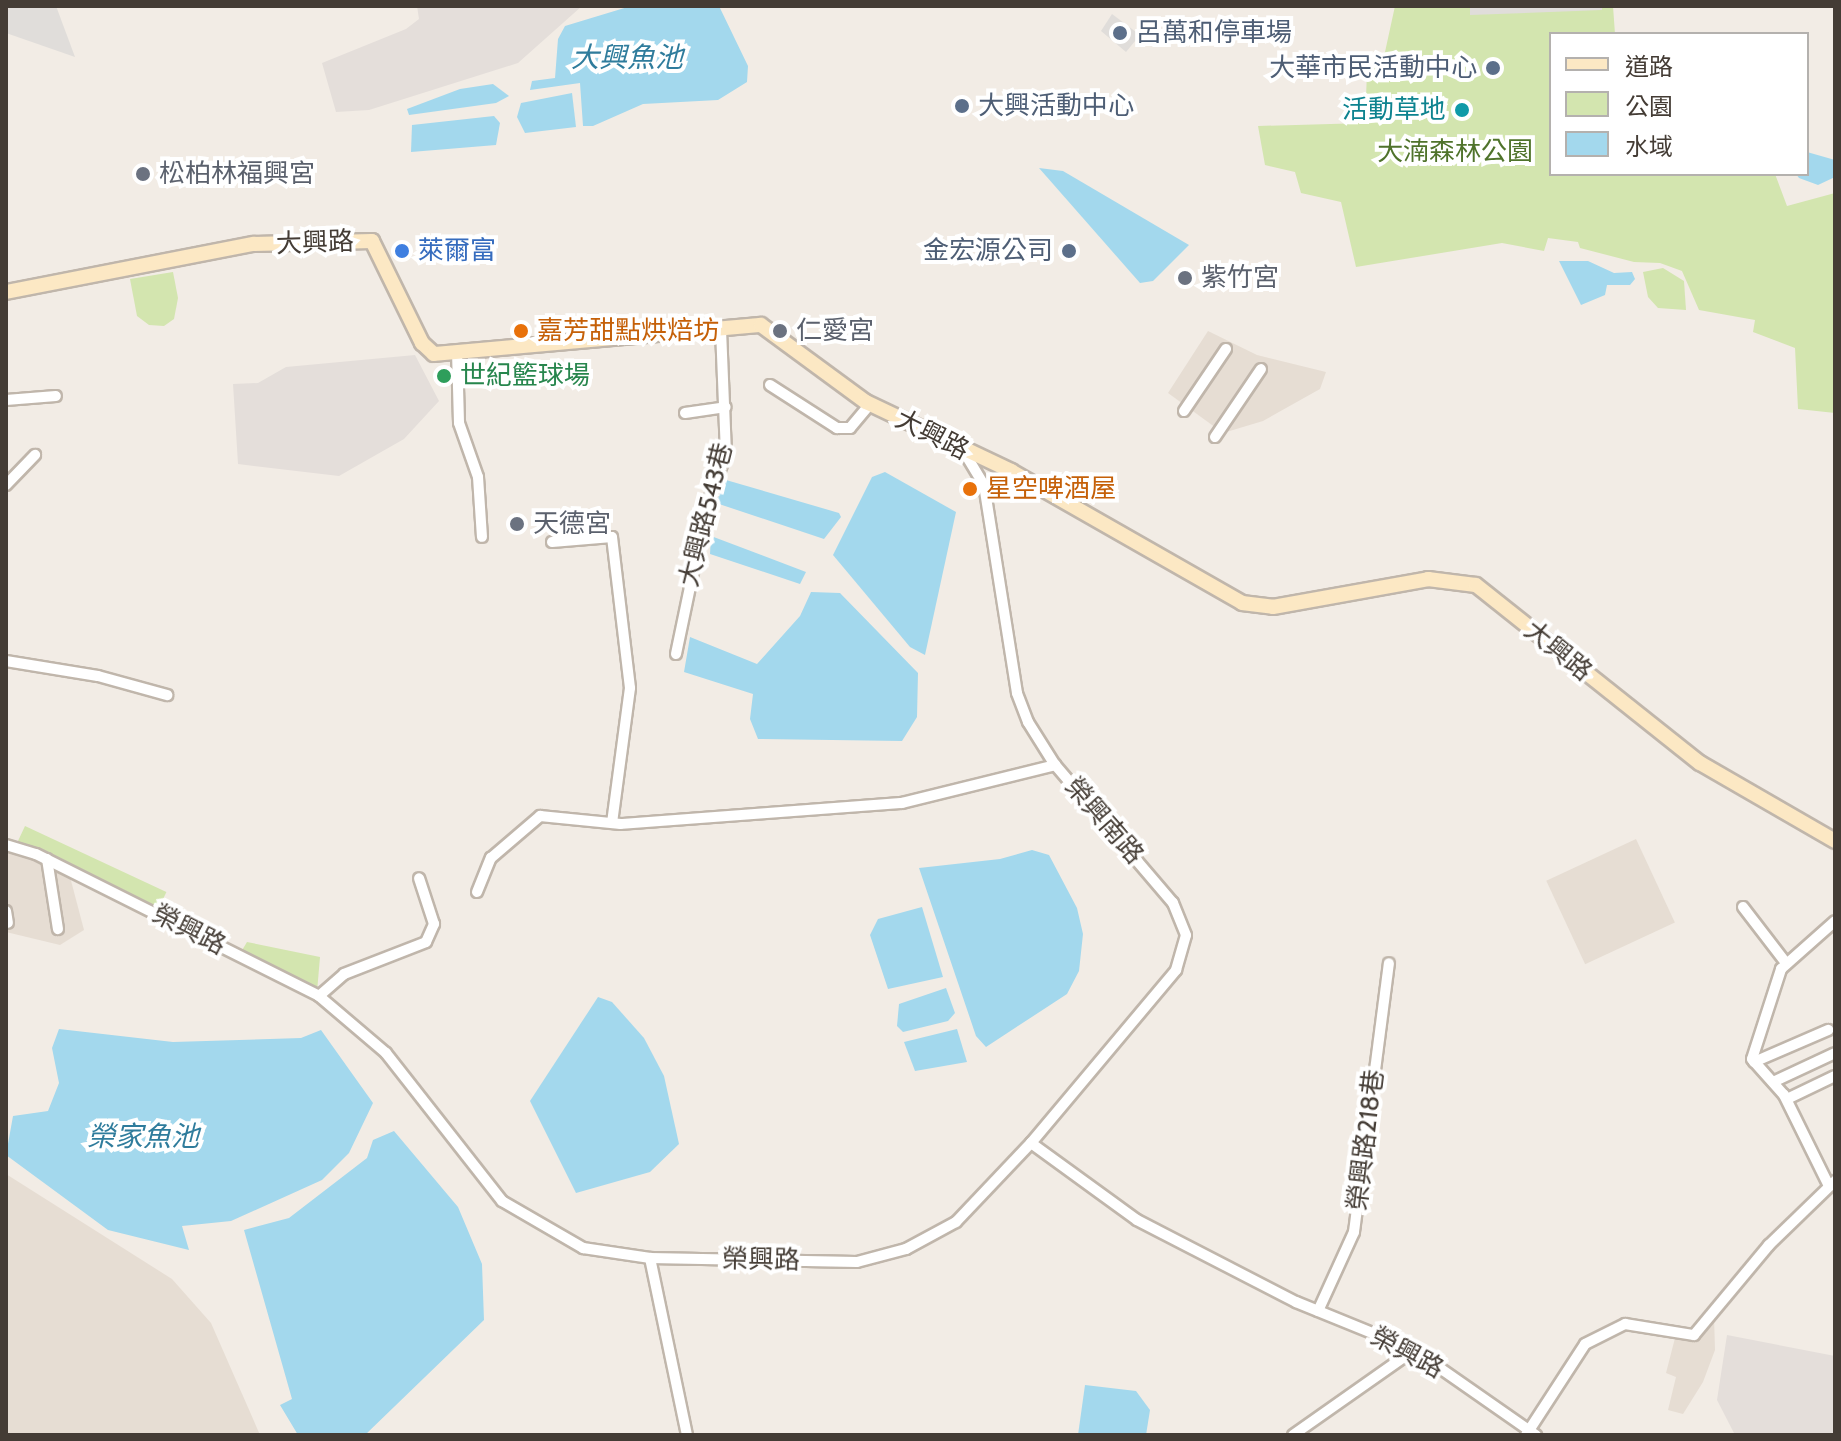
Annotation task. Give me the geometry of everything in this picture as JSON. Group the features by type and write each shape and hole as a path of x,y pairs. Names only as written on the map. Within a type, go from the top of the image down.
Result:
{"street":[{"name":"大興路","path":"6,292 254,244 372,241 422,343 434,354 761,325 870,404 964,452 1011,471 1242,603 1273,607 1428,579 1476,585 1700,763 1835,841"},
{"name":"大興路543巷","path":"676,654 707,505 726,454 721,327"},
{"path":"1184,411 1226,349"},
{"path":"457,351 459,423 478,477 482,537"},
{"path":"1215,437 1261,369"},
{"path":"770,385 837,428 850,428 870,404"},
{"path":"6,400 56,396"},
{"path":"685,413 726,407"},
{"name":"榮興南路","path":"964,452 984,485 1017,693 1055,765 1173,903 1186,935 1176,970 1031,1143"},
{"path":"6,485 35,455"},
{"path":"552,542 612,537 630,688 612,823"},
{"path":"6,661 98,676 167,695"},
{"path":"477,892 491,858 525,823 540,816 612,823 902,803 1055,765"},
{"name":"榮興路","path":"6,845 47,859 319,996 386,1053 502,1201 583,1248 650,1258 857,1262 885,1256 956,1222 1031,1143 1137,1220 1318,1311 1414,1350 1530,1433"},
{"path":"47,859 58,929"},
{"path":"319,996 344,974 426,942 434,924 419,878"},
{"path":"1743,907 1786,963"},
{"path":"6,911 8,923"},
{"path":"1754,1062 1786,963 1835,921"},
{"name":"榮興路218巷","path":"1318,1311 1354,1232 1389,963"},
{"path":"1754,1062 1828,1030"},
{"path":"1773,1082 1835,1053"},
{"path":"1530,1433 1585,1344 1625,1324 1694,1335 1743,1274 1832,1184 1787,1099 1754,1062"},
{"path":"1787,1099 1835,1076"},
{"path":"650,1258 687,1435"},
{"path":"1293,1435 1414,1350"}],"shaded area":[{"path":"6,6 56,6 75,57 6,33"},
{"path":"417,6 582,6 518,63 369,110 336,112 322,63 406,29 419,19"},
{"path":"1470,6 1602,6 1602,10 1470,15"},
{"name":"呂萬和停車場","path":"1112,14 1140,35 1126,52 1101,31"},
{"path":"1208,331 1257,355 1326,372 1320,389 1263,421 1223,433 1168,393"},
{"path":"415,355 439,401 404,439 339,476 238,464 233,384 258,383 286,367"},
{"path":"1636,839 1675,922 1585,964 1546,881"},
{"path":"18,849 69,873 84,930 60,945 6,932 6,851"},
{"path":"6,1174 172,1279 211,1323 260,1435 6,1435"},
{"path":"1714,1316 1715,1350 1703,1382 1683,1414 1668,1410 1676,1377 1666,1373 1675,1338 1698,1337"},
{"path":"1727,1335 1835,1356 1835,1435 1735,1435 1717,1400"}],"green space":[{"name":"大湳森林公園","path":"1395,6 1613,6 1615,32 1549,32 1549,176 1776,176 1787,206 1835,193 1835,413 1798,409 1795,348 1753,332 1755,320 1699,310 1682,271 1660,263 1634,262 1580,248 1578,242 1548,238 1544,251 1502,243 1356,267 1341,202 1301,193 1295,172 1265,165 1258,126 1365,123 1367,72 1385,52"},
{"path":"1663,268 1684,281 1686,310 1658,308 1648,297 1643,272"},
{"path":"173,272 178,298 174,319 164,326 149,325 137,316 130,279"},
{"path":"25,826 166,892 159,908 17,842"},
{"path":"247,942 320,957 317,992 241,952"}],"water":[{"name":"大興魚池","path":"631,6 719,6 748,66 747,82 718,100 643,104 593,126 583,126 580,83 530,90 532,81 555,78 558,39 565,26"},
{"name":"大興魚池","path":"493,84 509,96 496,103 409,115 407,109 460,89"},
{"name":"大興魚池","path":"572,93 576,127 525,133 517,117 521,103"},
{"path":"494,116 500,123 496,145 411,152 412,125"},
{"path":"1809,153 1835,160 1835,177 1818,185 1798,176 1809,176"},
{"path":"1039,168 1063,171 1189,245 1153,281 1140,283"},
{"path":"1559,261 1588,261 1614,273 1632,272 1635,279 1630,285 1607,285 1605,295 1581,305"},
{"path":"885,472 956,512 925,655 910,647 833,555 872,477"},
{"path":"726,480 839,513 841,517 824,539 716,503"},
{"path":"711,536 806,572 800,584 710,554"},
{"path":"811,592 840,593 918,673 917,717 902,741 758,739 750,719 753,694 684,672 690,637 757,664 800,616"},
{"path":"1032,850 1049,855 1077,908 1083,934 1079,971 1067,994 986,1047 976,1036 919,868 1000,859"},
{"path":"922,907 943,977 888,989 870,935 878,919"},
{"path":"946,988 955,1013 948,1021 903,1032 897,1026 899,1004"},
{"path":"598,997 612,1002 644,1038 664,1076 679,1144 650,1172 576,1193 530,1101"},
{"name":"榮家魚池","path":"59,1029 173,1042 301,1038 321,1030 373,1103 349,1153 322,1180 231,1221 182,1226 189,1250 108,1230 6,1155 13,1116 48,1111 59,1083 52,1048"},
{"path":"957,1029 967,1062 915,1071 904,1042"},
{"path":"394,1131 458,1207 482,1264 484,1320 365,1435 298,1435 280,1405 292,1399 244,1230 289,1218 367,1158 373,1140"},
{"path":"1085,1385 1136,1391 1150,1410 1146,1435 1078,1435"}],"place":[{"name":"呂萬和停車場","path":"1120,33"},
{"name":"大華市民活動中心","path":"1493,68"},
{"name":"大興活動中心","path":"962,106"},
{"name":"活動草地","path":"1462,110"},
{"name":"松柏林福興宮","path":"143,174"},
{"name":"萊爾富","path":"402,251"},
{"name":"金宏源公司","path":"1069,251"},
{"name":"紫竹宮","path":"1185,278"},
{"name":"嘉芳甜點烘焙坊","path":"521,331"},
{"name":"仁愛宮","path":"780,331"},
{"name":"世紀籃球場","path":"444,376"},
{"name":"星空啤酒屋","path":"970,489"},
{"name":"天德宮","path":"517,524"}]}
